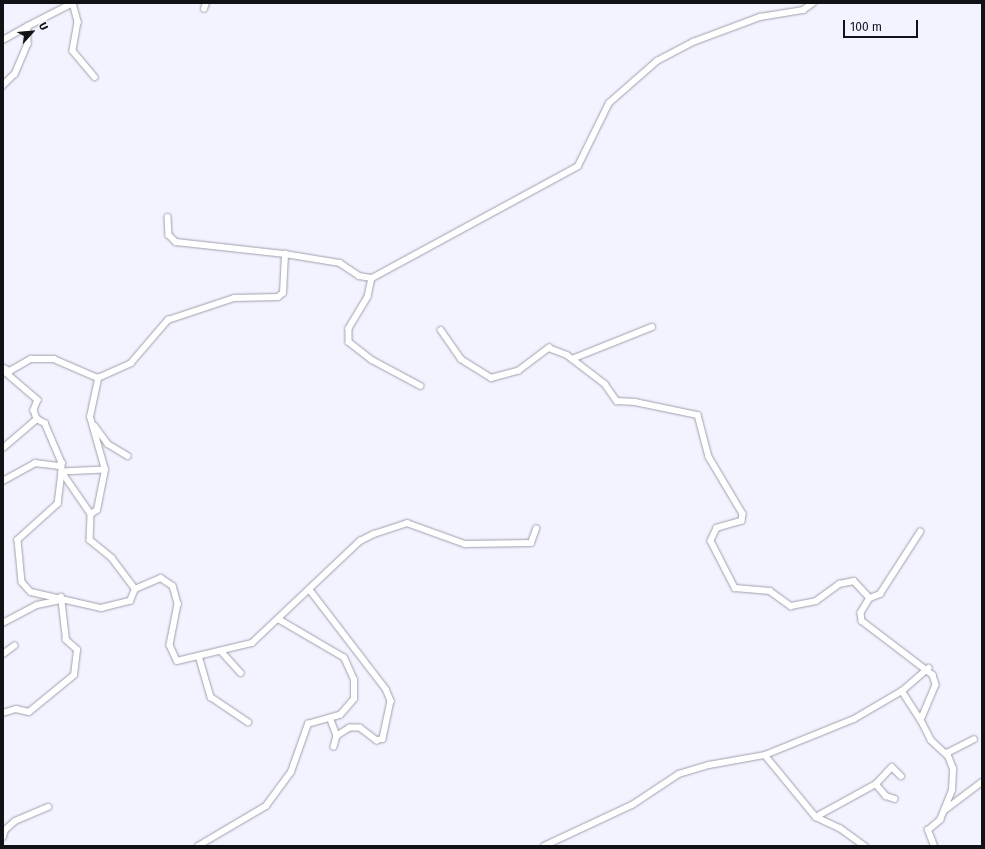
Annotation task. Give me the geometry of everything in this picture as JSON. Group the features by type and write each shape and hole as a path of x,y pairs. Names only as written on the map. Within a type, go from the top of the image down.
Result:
{"street":[{"path":"3,40 73,3 78,22 73,51 95,77"},
{"path":"168,217 169,235 176,242 285,254 340,262 359,276 372,278 578,166 609,103 657,62 692,42 773,13 804,10 813,3"},
{"path":"3,86 15,74 28,44 28,26"},
{"path":"3,369 10,371 31,359 54,359 98,378 131,364 168,320 182,313 234,298 278,297 283,293 285,254"},
{"path":"372,278 368,297 349,329 349,342 372,360 421,386"},
{"path":"572,359 652,327"},
{"path":"441,330 461,359 491,378 518,371 549,348 572,359 605,384 617,401 635,402 698,415 709,457 744,514 742,521 717,528 711,541 735,588 770,591 791,606 816,601 850,581 859,584 870,598"},
{"path":"3,369 38,400 34,410 37,420"},
{"path":"91,514 97,510 105,470 90,417 98,378"},
{"path":"90,417 108,444 128,456"},
{"path":"3,448 37,420"},
{"path":"37,420 45,423 62,463 62,472 58,504 20,536 18,544 24,586 31,592 61,598 93,608 108,608 130,601 135,589 155,579 170,582 178,604 170,638 173,657 185,661 199,656 252,644 279,620 360,541 401,524 413,523 465,544 530,543 536,529"},
{"path":"3,481 35,463 58,466 62,463"},
{"path":"62,472 105,470"},
{"path":"62,472 91,514 90,540 112,558 135,589"},
{"path":"920,532 880,594 870,598 861,613 862,621 885,641 928,668 936,685 921,720"},
{"path":"310,590 386,689 391,701 390,718 381,741 355,728 337,736"},
{"path":"3,623 37,605 61,598"},
{"path":"3,713 16,709 29,712 74,675 77,650 66,640 61,598"},
{"path":"198,846 266,806 291,772 308,724 330,720 346,711 356,695 347,663 338,653 279,620"},
{"path":"3,654 14,646"},
{"path":"222,652 241,673"},
{"path":"199,656 211,696 248,722"},
{"path":"544,846 632,805 679,774 709,764 765,755 866,713 902,691 928,668"},
{"path":"902,691 921,720 931,740 947,755 954,778 945,810 940,820 928,830 934,846"},
{"path":"330,720 337,736 334,747"},
{"path":"947,755 949,750 974,739"},
{"path":"765,755 816,816 840,828 865,846"},
{"path":"816,816 876,784 892,768 901,776"},
{"path":"945,810 982,782"},
{"path":"876,784 886,796 895,799"},
{"path":"3,836 15,821 48,806"}]}
